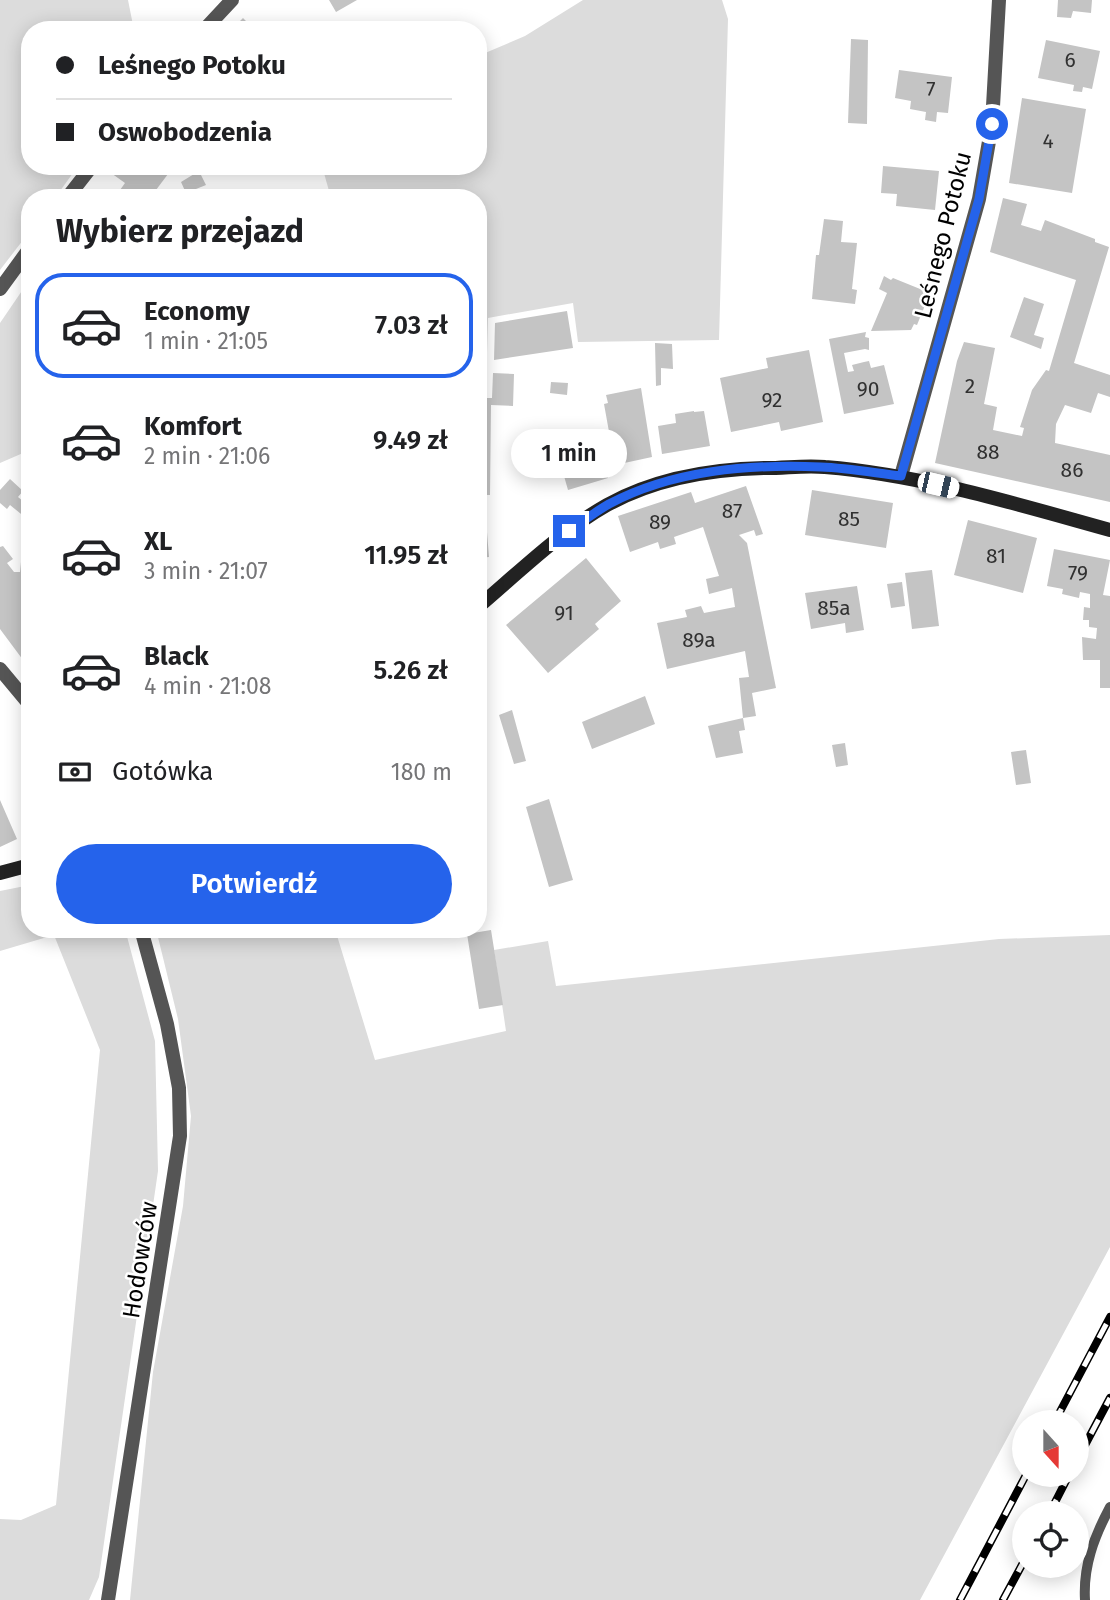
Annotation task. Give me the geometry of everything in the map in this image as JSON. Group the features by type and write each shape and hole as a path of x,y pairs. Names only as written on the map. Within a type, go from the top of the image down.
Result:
{"street":[{"path":"212,21 232,0"},
{"name":"Leśnego Potoku","path":"901,476 979,199 992,124 999,0"},
{"path":"74,189 85,175"},
{"path":"0,289 21,260"},
{"path":"487,599 569,531 607,505 643,489 696,473 737,468 822,467 901,476 1110,530"},
{"path":"0,669 21,694"},
{"path":"0,873 21,867"},
{"name":"Hodowców","path":"108,1600 180,1136 179,1088 167,1024 143,938"}],"lane":[{"path":"1085,1600 1085,1568 1097,1531 1110,1507"}],"shaded area":[{"path":"0,0 128,0 132,21 21,21 21,175 72,175 61,189 21,189 21,243 0,270"},
{"path":"583,0 722,0 728,19 719,340 578,342 573,303 488,318 487,352 487,189 328,189 325,175 487,175 487,52 525,36"},
{"path":"21,292 21,454 0,463 0,323"},
{"path":"21,887 21,938 44,938 0,951 0,891"},
{"path":"1110,935 1110,1247 1022,1410 1012,1410 1012,1429 920,1600 130,1600 153,1372 183,1206 191,1116 178,1019 158,938 338,938 375,1060 506,1031 494,950 548,941 556,986 999,939"},
{"path":"55,938 127,938 155,1041 158,1171 99,1577 89,1600 0,1600 0,1519 21,1520 56,1505 100,1050"}],"building":[{"path":"329,0 357,0 336,12"},
{"path":"1058,0 1092,0 1091,13 1073,11 1071,18 1057,17"},
{"path":"851,39 868,40 867,124 848,123"},
{"path":"1046,40 1100,51 1092,89 1083,87 1082,92 1073,91 1074,85 1038,78"},
{"path":"899,70 952,77 948,113 937,112 936,122 925,120 926,112 910,109 911,101 895,98"},
{"path":"1022,98 1086,109 1072,193 1009,183"},
{"path":"883,166 939,171 935,210 896,206 897,194 881,193"},
{"path":"114,175 167,175 157,189 121,189 125,183"},
{"path":"192,175 201,175 206,185 196,189 184,189 181,182"},
{"path":"1003,198 1027,204 1021,225 1041,231 1045,220 1109,247 1074,363 1110,375 1110,397 1098,393 1091,413 1065,405 1056,424 1055,443 1110,455 1110,502 935,463 957,361 964,342 995,348 984,404 997,407 993,430 1022,436 1024,428 1020,427 1032,390 1046,370 1049,371 1076,280 990,252"},
{"path":"824,219 843,221 841,242 857,243 852,289 857,290 855,304 812,299 816,255 819,255"},
{"path":"884,276 930,293 917,325 914,324 911,330 871,331 887,293 879,289"},
{"path":"1024,297 1044,304 1034,335 1044,338 1041,349 1010,337"},
{"path":"567,311 573,348 494,360 495,323"},
{"path":"866,332 869,350 844,353 848,372 854,371 852,365 869,361 871,368 884,365 894,404 844,414 829,339"},
{"path":"655,343 672,344 673,369 661,368 661,385 656,386"},
{"path":"809,350 823,422 781,431 779,422 731,432 720,378 768,368 766,358"},
{"path":"493,373 514,374 513,406 491,405 490,495 487,495 487,398 492,398"},
{"path":"551,382 568,383 567,395 550,393"},
{"path":"641,388 652,457 615,465 604,404 608,403 606,395"},
{"path":"704,411 710,446 662,454 658,426 676,423 675,414"},
{"path":"603,458 608,478 568,490 562,469"},
{"path":"10,479 21,489 18,497 21,500 21,514 10,505 7,509 0,503 0,490"},
{"path":"746,486 763,534 756,536 754,530 739,535 747,543 776,688 752,693 756,716 743,718 739,678 749,677 745,651 667,669 657,623 687,617 685,610 701,606 704,613 735,607 732,588 709,594 706,579 719,576 703,527 674,537 676,544 660,549 658,542 630,552 618,516 691,492 695,503"},
{"path":"812,490 893,503 886,548 805,535"},
{"path":"968,520 1037,538 1023,593 954,575"},
{"path":"3,546 13,559 7,563 14,572 20,572 21,562 21,657 0,629 0,547"},
{"path":"1054,549 1110,560 1103,595 1110,596 1110,688 1100,688 1100,660 1083,660 1082,637 1096,639 1097,628 1089,627 1089,620 1083,620 1084,607 1090,608 1090,594 1080,592 1079,598 1062,594 1063,589 1047,586"},
{"path":"586,558 621,601 595,624 599,629 548,673 506,625"},
{"path":"932,570 939,626 912,629 905,573"},
{"path":"902,582 905,606 891,608 887,584"},
{"path":"857,586 864,630 846,633 845,623 811,629 805,593"},
{"path":"645,696 655,724 592,749 582,722"},
{"path":"512,710 526,761 514,764 499,715"},
{"path":"743,718 745,730 739,731 743,753 716,758 708,726"},
{"path":"845,743 848,765 836,767 832,745"},
{"path":"1026,750 1031,783 1016,785 1011,752"},
{"path":"549,799 573,880 549,887 526,807"},
{"path":"0,800 17,839 0,847"},
{"path":"491,930 503,1005 479,1009 468,938 487,938 487,931"}],"railway":[{"path":"1061,1410 1110,1317"},
{"path":"1089,1438 1110,1398"},
{"path":"960,1600 1019,1488"},
{"path":"1056,1501 1062,1488"},
{"path":"1003,1600 1015,1578"}],"route":[{"path":"569,531 607,505 643,489 696,473 737,468 822,467 901,476 979,199 992,124"}]}
